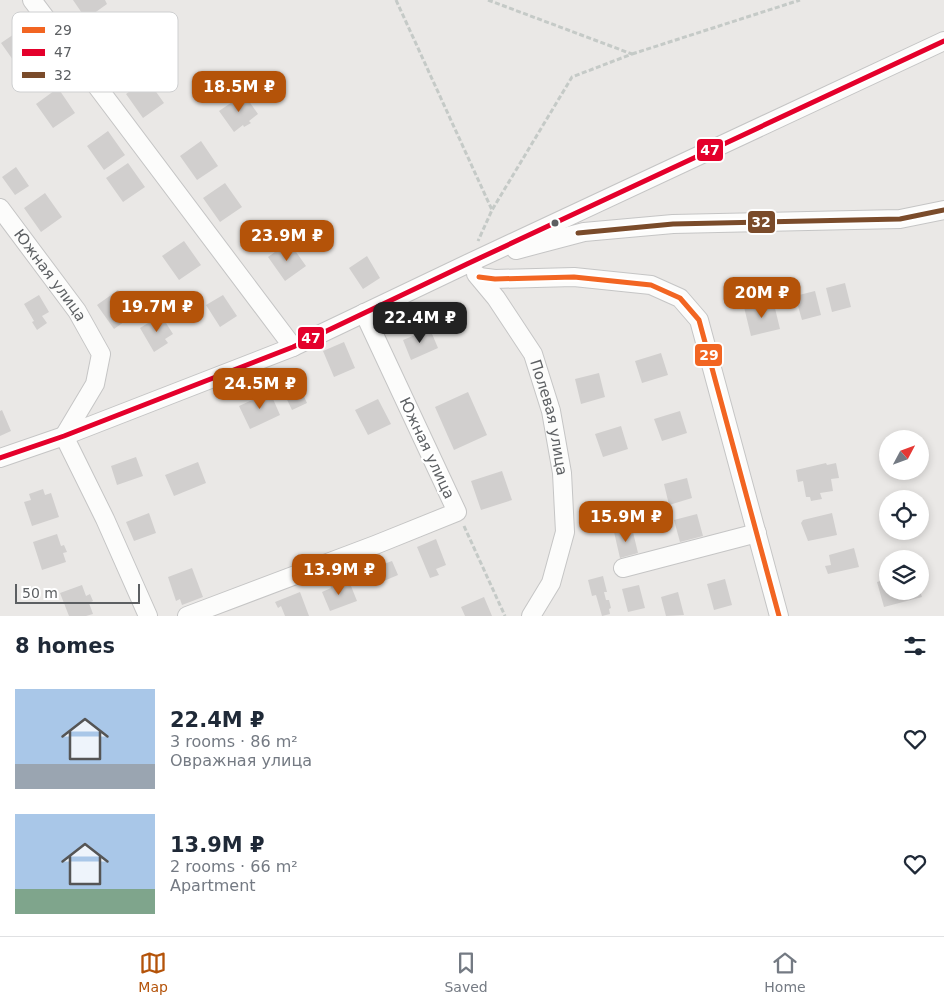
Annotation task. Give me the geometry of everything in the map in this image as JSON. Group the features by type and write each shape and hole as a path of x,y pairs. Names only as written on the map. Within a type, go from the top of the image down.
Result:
{"street":[{"path":"32,0 41,12"},
{"path":"473,270 944,41"},
{"path":"101,92 292,347"},
{"name":"Южная улица","path":"0,208 76,311 101,354 95,384 64,436"},
{"path":"0,458 64,436 292,347 364,314 473,270 584,232 673,224 900,219 944,210"},
{"path":"473,270 495,279 538,276 574,277 651,286 680,298 699,320 779,616"},
{"name":"Полевая улица","path":"473,270 496,298 533,354 551,411 562,473 564,532 551,583 531,616"},
{"name":"Южная улица","path":"187,616 457,512 364,314"},
{"path":"64,436 105,519 148,616"},
{"path":"623,568 757,533"}],"path":[{"path":"396,0 492,210"},
{"path":"488,0 632,54"},
{"path":"473,270 492,210 572,77 632,54 800,0"},
{"path":"457,512 504,616"}],"building":[{"path":"73,0 105,0 107,4 96,12 81,12"},
{"path":"12,36 12,59 1,43"},
{"path":"52,92 61,92 75,113 53,128 36,104"},
{"path":"129,92 156,92 164,103 143,118 126,94"},
{"path":"244,94 258,114 249,121 251,123 244,127 243,125 234,132 219,111"},
{"path":"108,131 125,155 104,170 87,146"},
{"path":"201,141 218,166 197,180 180,156"},
{"path":"128,163 145,187 123,202 106,178"},
{"path":"16,167 29,186 15,195 2,177"},
{"path":"225,183 242,207 220,222 203,198"},
{"path":"45,193 62,217 41,232 24,208"},
{"path":"184,241 201,265 179,280 162,256"},
{"path":"289,242 306,266 285,281 268,257"},
{"path":"367,256 380,278 363,289 349,268"},
{"path":"845,283 851,307 832,312 826,288"},
{"path":"118,290 135,314 114,329 97,305"},
{"path":"815,291 821,315 802,320 795,296"},
{"path":"39,295 49,312 42,316 47,323 37,330 24,304"},
{"path":"223,295 237,316 220,327 206,305"},
{"path":"773,300 780,329 751,336 744,307 752,305 752,309 766,305 765,302"},
{"path":"161,315 173,334 165,339 168,343 154,352 140,328"},
{"path":"430,329 438,348 411,360 403,340"},
{"path":"344,342 355,368 334,377 323,351"},
{"path":"661,353 668,375 642,383 635,361"},
{"path":"599,373 605,397 581,404 575,379"},
{"path":"295,377 307,403 292,410 280,385"},
{"path":"270,392 280,415 250,429 239,406"},
{"path":"468,392 487,435 454,450 435,407"},
{"path":"378,399 391,424 368,435 355,410"},
{"path":"2,410 11,431 0,436 0,411"},
{"path":"680,411 687,433 662,441 654,419"},
{"path":"621,426 628,449 603,457 595,434"},
{"path":"136,457 143,476 117,485 111,466"},
{"path":"198,462 206,483 174,496 165,475"},
{"path":"826,463 827,465 836,463 839,478 831,479 833,491 820,493 822,499 811,501 810,497 806,497 803,481 798,482 796,470"},
{"path":"502,471 512,500 481,510 471,481"},
{"path":"687,478 692,498 669,505 664,484"},
{"path":"43,489 45,495 51,493 59,517 32,526 24,502 31,500 29,494"},
{"path":"149,513 156,533 134,541 126,522"},
{"path":"832,513 837,535 808,541 801,523 803,520"},
{"path":"697,514 703,536 680,542 674,520"},
{"path":"632,528 638,553 620,558 614,532"},
{"path":"57,534 61,546 64,545 67,552 63,553 66,562 42,570 33,542"},
{"path":"436,539 446,565 436,569 439,575 430,578 417,547"},
{"path":"854,548 859,567 828,574 825,566 831,565 829,555"},
{"path":"392,561 398,575 379,583 373,568"},
{"path":"192,568 203,597 182,605 180,599 176,601 168,577"},
{"path":"603,576 607,592 604,592 606,600 609,600 611,608 609,609 610,614 602,616 596,595 592,596 588,580"},
{"path":"725,579 732,605 714,610 707,584"},
{"path":"338,581 340,585 349,581 357,601 330,611 322,592 331,588 330,584"},
{"path":"82,585 86,596 90,594 93,601 89,603 93,614 69,616 60,593"},
{"path":"639,585 645,608 628,612 622,589"},
{"path":"300,592 309,616 285,616 281,606 278,608 275,602"},
{"path":"678,592 684,615 666,616 661,597"},
{"path":"484,597 492,616 465,616 461,607"},
{"path":"882,600 911,600 884,607"}],"transit line":[{"name":"47","path":"0,458 64,436 293,347 944,41"},
{"name":"32","path":"578,233 673,224 900,219 944,210"},
{"name":"29","path":"479,277 495,279 574,277 651,285 680,298 699,320 779,616"}]}
